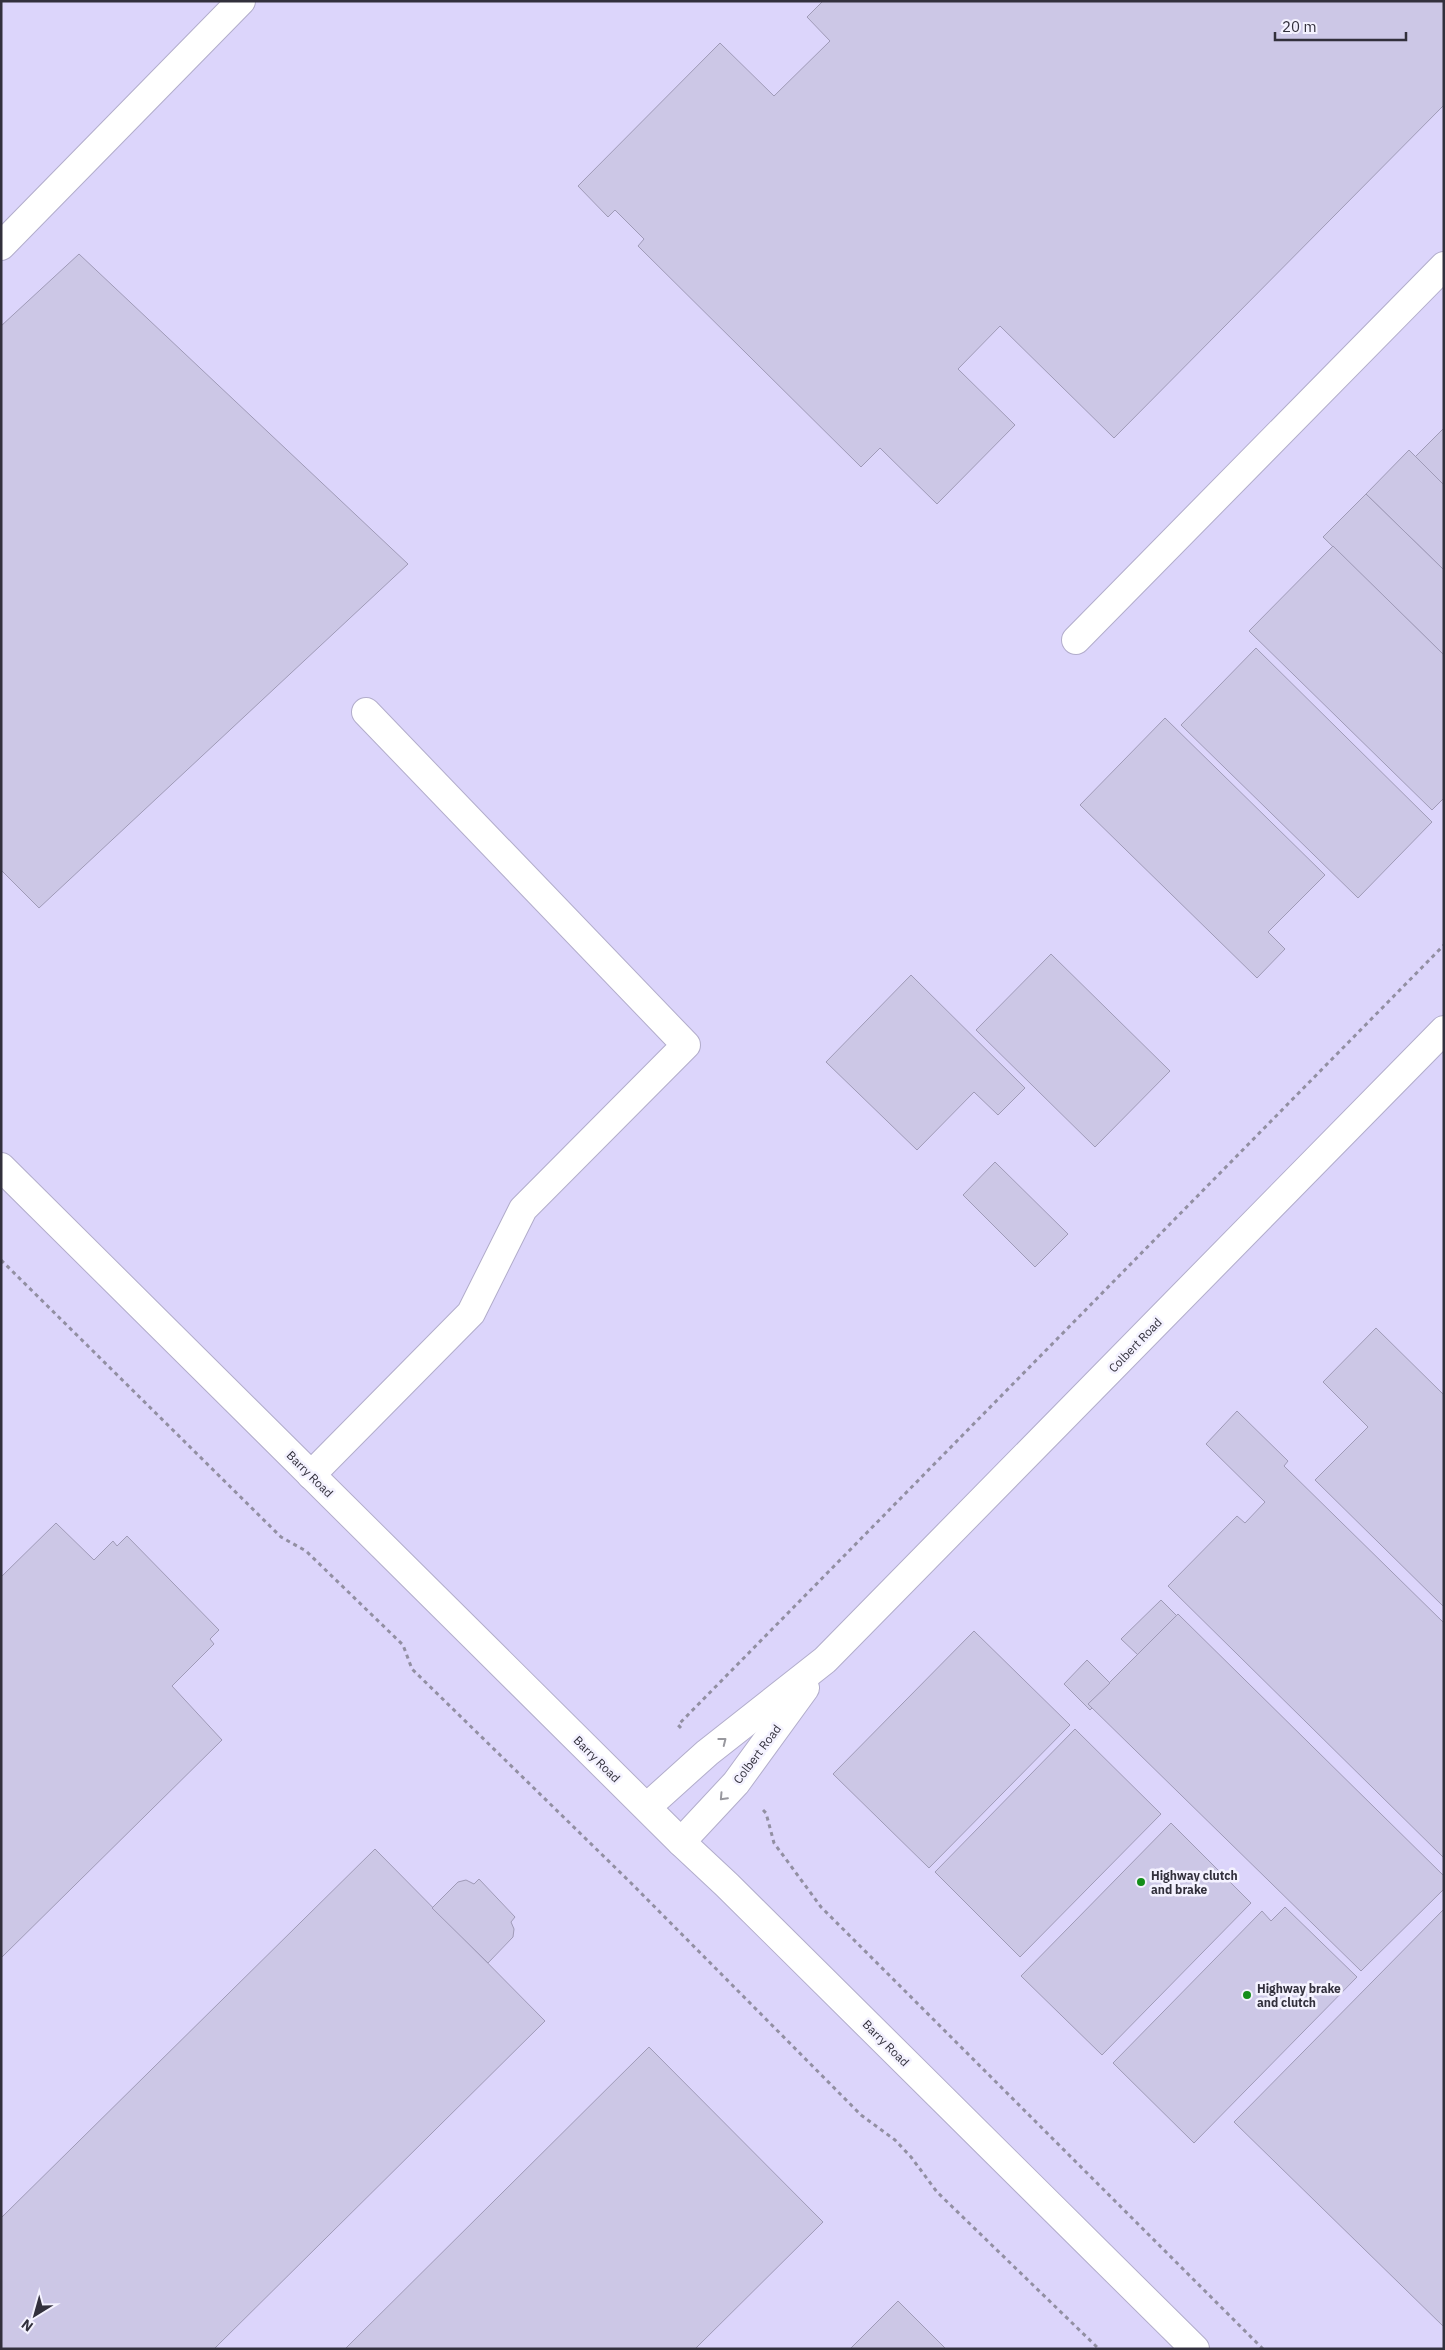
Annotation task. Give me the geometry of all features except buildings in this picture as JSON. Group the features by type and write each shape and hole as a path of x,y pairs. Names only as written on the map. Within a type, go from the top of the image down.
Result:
{"street":[{"path":"1,246 241,1"},
{"path":"1076,640 1444,266"},
{"path":"311,1475 471,1313 523,1209 686,1045 366,712"},
{"name":"Colbert Road","path":"647,1808 707,1753 825,1660 1444,1030"},
{"name":"Barry Road","path":"1,1167 1195,2349"},
{"name":"Colbert Road","path":"681,1842 736,1783 825,1660"}],"path":[{"path":"707,1753 678,1725 1444,945"},
{"path":"1,1260 281,1537 306,1550 396,1638 403,1645 412,1669 625,1877 861,2116 895,2140 911,2157 937,2192 1099,2349"},
{"path":"736,1783 766,1813 774,1843 821,1907 1263,2349"}],"shaded area":[{"path":"1,1 1444,1 1444,2349 1,2349"}],"place":[{"name":"Highway clutch and brake","path":"1141,1882"},
{"name":"Highway brake and clutch","path":"1247,1995"}]}
